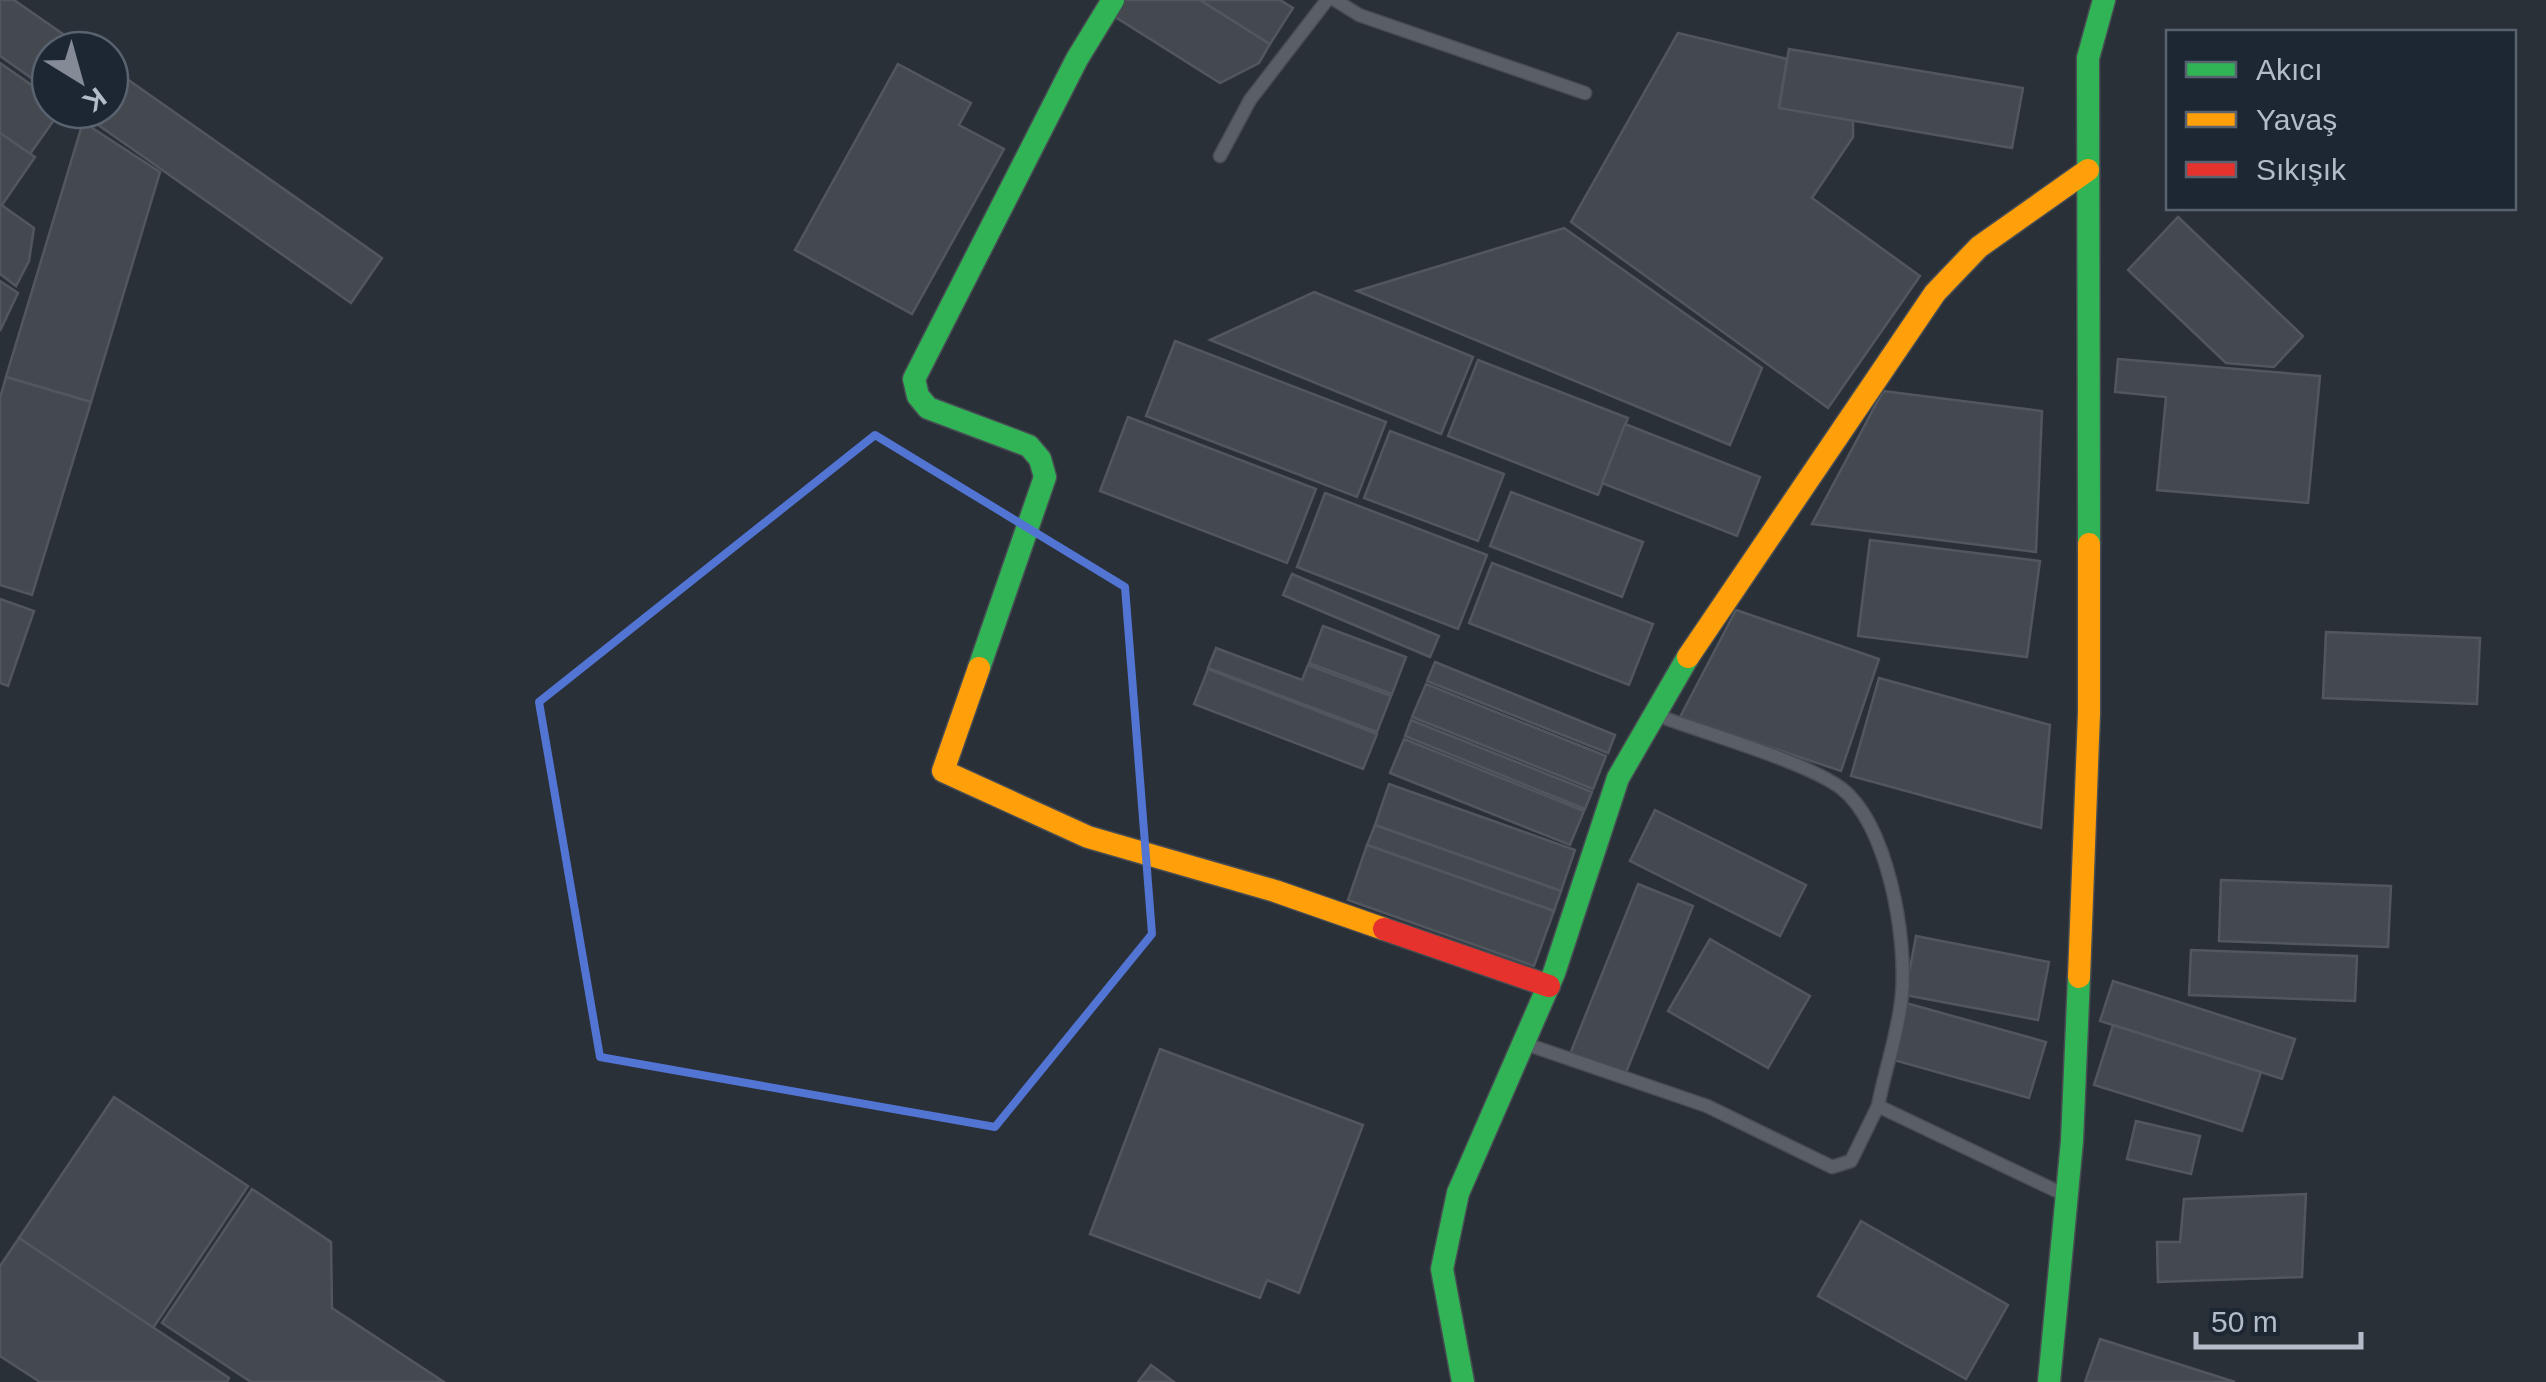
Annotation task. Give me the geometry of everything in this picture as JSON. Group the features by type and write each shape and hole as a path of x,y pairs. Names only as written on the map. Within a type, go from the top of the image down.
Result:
{"street":[{"path":"1113,0 1077,60 963,287 916,369 915,388 928,408 1029,446 1040,458 1045,477 944,771 1088,837 1276,891 1549,986"},
{"path":"2049,1382 2067,1196 2088,713 2088,58 2104,0"},
{"path":"1463,1382 1442,1269 1446,1238 1458,1193 1549,986 1618,778 1684,662 1832,436 1934,293 1979,248 2088,170"}],"lane":[{"path":"1220,156 1250,100 1331,0 1359,15 1585,93"},
{"path":"1525,1044 1707,1106 1832,1167 1851,1161 1878,1106 1902,997 1903,952 1894,900 1863,811 1824,778 1654,714"},
{"path":"1878,1106 2067,1196"}],"highlighted area":[{"path":"875,435 1125,587 1152,934 995,1127 600,1057 539,702"}],"building":[{"path":"0,0 14,0 57,30 30,30 30,77 0,56"},
{"path":"1117,0 1200,0 1270,44 1259,63 1220,83 1109,13"},
{"path":"1200,0 1280,0 1293,8 1270,44"},
{"path":"1678,33 1787,59 1779,108 1853,120 1853,137 1812,198 1920,276 1828,408 1571,222"},
{"path":"1789,49 2023,88 2012,148 1779,108"},
{"path":"0,63 30,84 30,130 47,130 30,154 0,133"},
{"path":"898,64 971,103 959,125 1004,149 912,314 795,250"},
{"path":"130,81 382,258 351,303 105,130 130,130"},
{"path":"81,130 95,130 160,172 91,402 6,377"},
{"path":"0,133 35,157 2,205 0,204"},
{"path":"0,204 34,228 29,261 16,286 0,274"},
{"path":"2178,217 2303,336 2274,367 2226,363 2128,270"},
{"path":"1564,228 1762,368 1730,445 1357,291"},
{"path":"0,281 18,293 0,331"},
{"path":"1314,292 1473,357 1441,434 1210,340"},
{"path":"1175,341 1386,422 1357,497 1146,416"},
{"path":"2118,359 2320,376 2308,503 2157,490 2166,397 2115,392"},
{"path":"1478,360 1628,418 1598,495 1448,436"},
{"path":"6,377 91,402 32,595 0,585 0,398"},
{"path":"1883,391 2042,411 2036,552 1812,524"},
{"path":"1128,417 1316,489 1287,563 1100,491"},
{"path":"1625,424 1760,477 1737,536 1602,483"},
{"path":"1390,431 1504,474 1478,541 1364,498"},
{"path":"1511,492 1643,542 1622,597 1490,546"},
{"path":"1325,493 1487,555 1458,629 1297,567"},
{"path":"1870,540 2040,561 2027,657 1858,636"},
{"path":"1492,563 1653,624 1629,685 1469,623"},
{"path":"1292,574 1439,636 1430,657 1283,595"},
{"path":"0,599 34,611 8,686 0,683"},
{"path":"1736,610 1879,659 1841,771 1680,717"},
{"path":"1323,626 1406,657 1392,694 1309,663"},
{"path":"2326,632 2480,638 2477,704 2323,698"},
{"path":"1216,648 1302,680 1308,665 1391,696 1377,732 1208,668"},
{"path":"1435,662 1615,735 1608,753 1427,681"},
{"path":"1208,669 1377,734 1363,769 1194,704"},
{"path":"1879,678 2050,725 2041,828 1851,776"},
{"path":"1426,684 1606,756 1593,789 1412,717"},
{"path":"1411,720 1592,792 1585,809 1405,736"},
{"path":"1404,739 1584,811 1570,845 1390,773"},
{"path":"1389,784 1575,850 1561,891 1375,825"},
{"path":"1655,810 1806,885 1780,936 1630,861"},
{"path":"1375,825 1561,891 1554,911 1367,845"},
{"path":"1367,845 1554,911 1534,966 1348,900"},
{"path":"2221,880 2391,886 2388,947 2219,941"},
{"path":"1638,884 1693,906 1625,1075 1570,1054"},
{"path":"1916,936 2049,962 2038,1020 1905,995"},
{"path":"1710,939 1810,996 1768,1068 1668,1011"},
{"path":"2191,950 2357,956 2355,1001 2189,995"},
{"path":"2113,981 2295,1039 2282,1079 2100,1021"},
{"path":"1906,1003 2046,1042 2029,1098 1890,1059"},
{"path":"2113,1025 2261,1072 2242,1131 2094,1085"},
{"path":"1160,1049 1363,1125 1299,1293 1267,1280 1260,1298 1090,1234"},
{"path":"114,1097 248,1186 153,1328 19,1238"},
{"path":"2136,1121 2200,1136 2191,1174 2127,1159"},
{"path":"252,1189 331,1242 332,1308 444,1382 251,1382 162,1323"},
{"path":"2306,1194 2302,1277 2158,1282 2157,1242 2180,1242 2184,1199"},
{"path":"1861,1221 2008,1305 1966,1379 1818,1296"},
{"path":"19,1238 229,1378 227,1382 40,1382 0,1356 0,1266"},
{"path":"2100,1339 2235,1382 2085,1382"},
{"path":"1151,1365 1174,1382 1138,1382"}],"traffic: fast":[{"path":"979,668 1045,477 1040,459 1029,446 928,408 918,396 914,379 1077,59 1113,0"},
{"path":"2089,544 2088,58 2104,0"},
{"path":"1463,1382 1442,1269 1458,1193 1554,973 1618,778 1688,657"},
{"path":"2049,1382 2072,1141 2079,977"}],"traffic: slow":[{"path":"1688,657 1935,293 1979,247 2088,170"},
{"path":"2079,977 2089,713 2089,544"},
{"path":"979,668 943,771 1088,837 1275,891 1384,929"}],"traffic: jam":[{"path":"1384,929 1549,986"}]}
